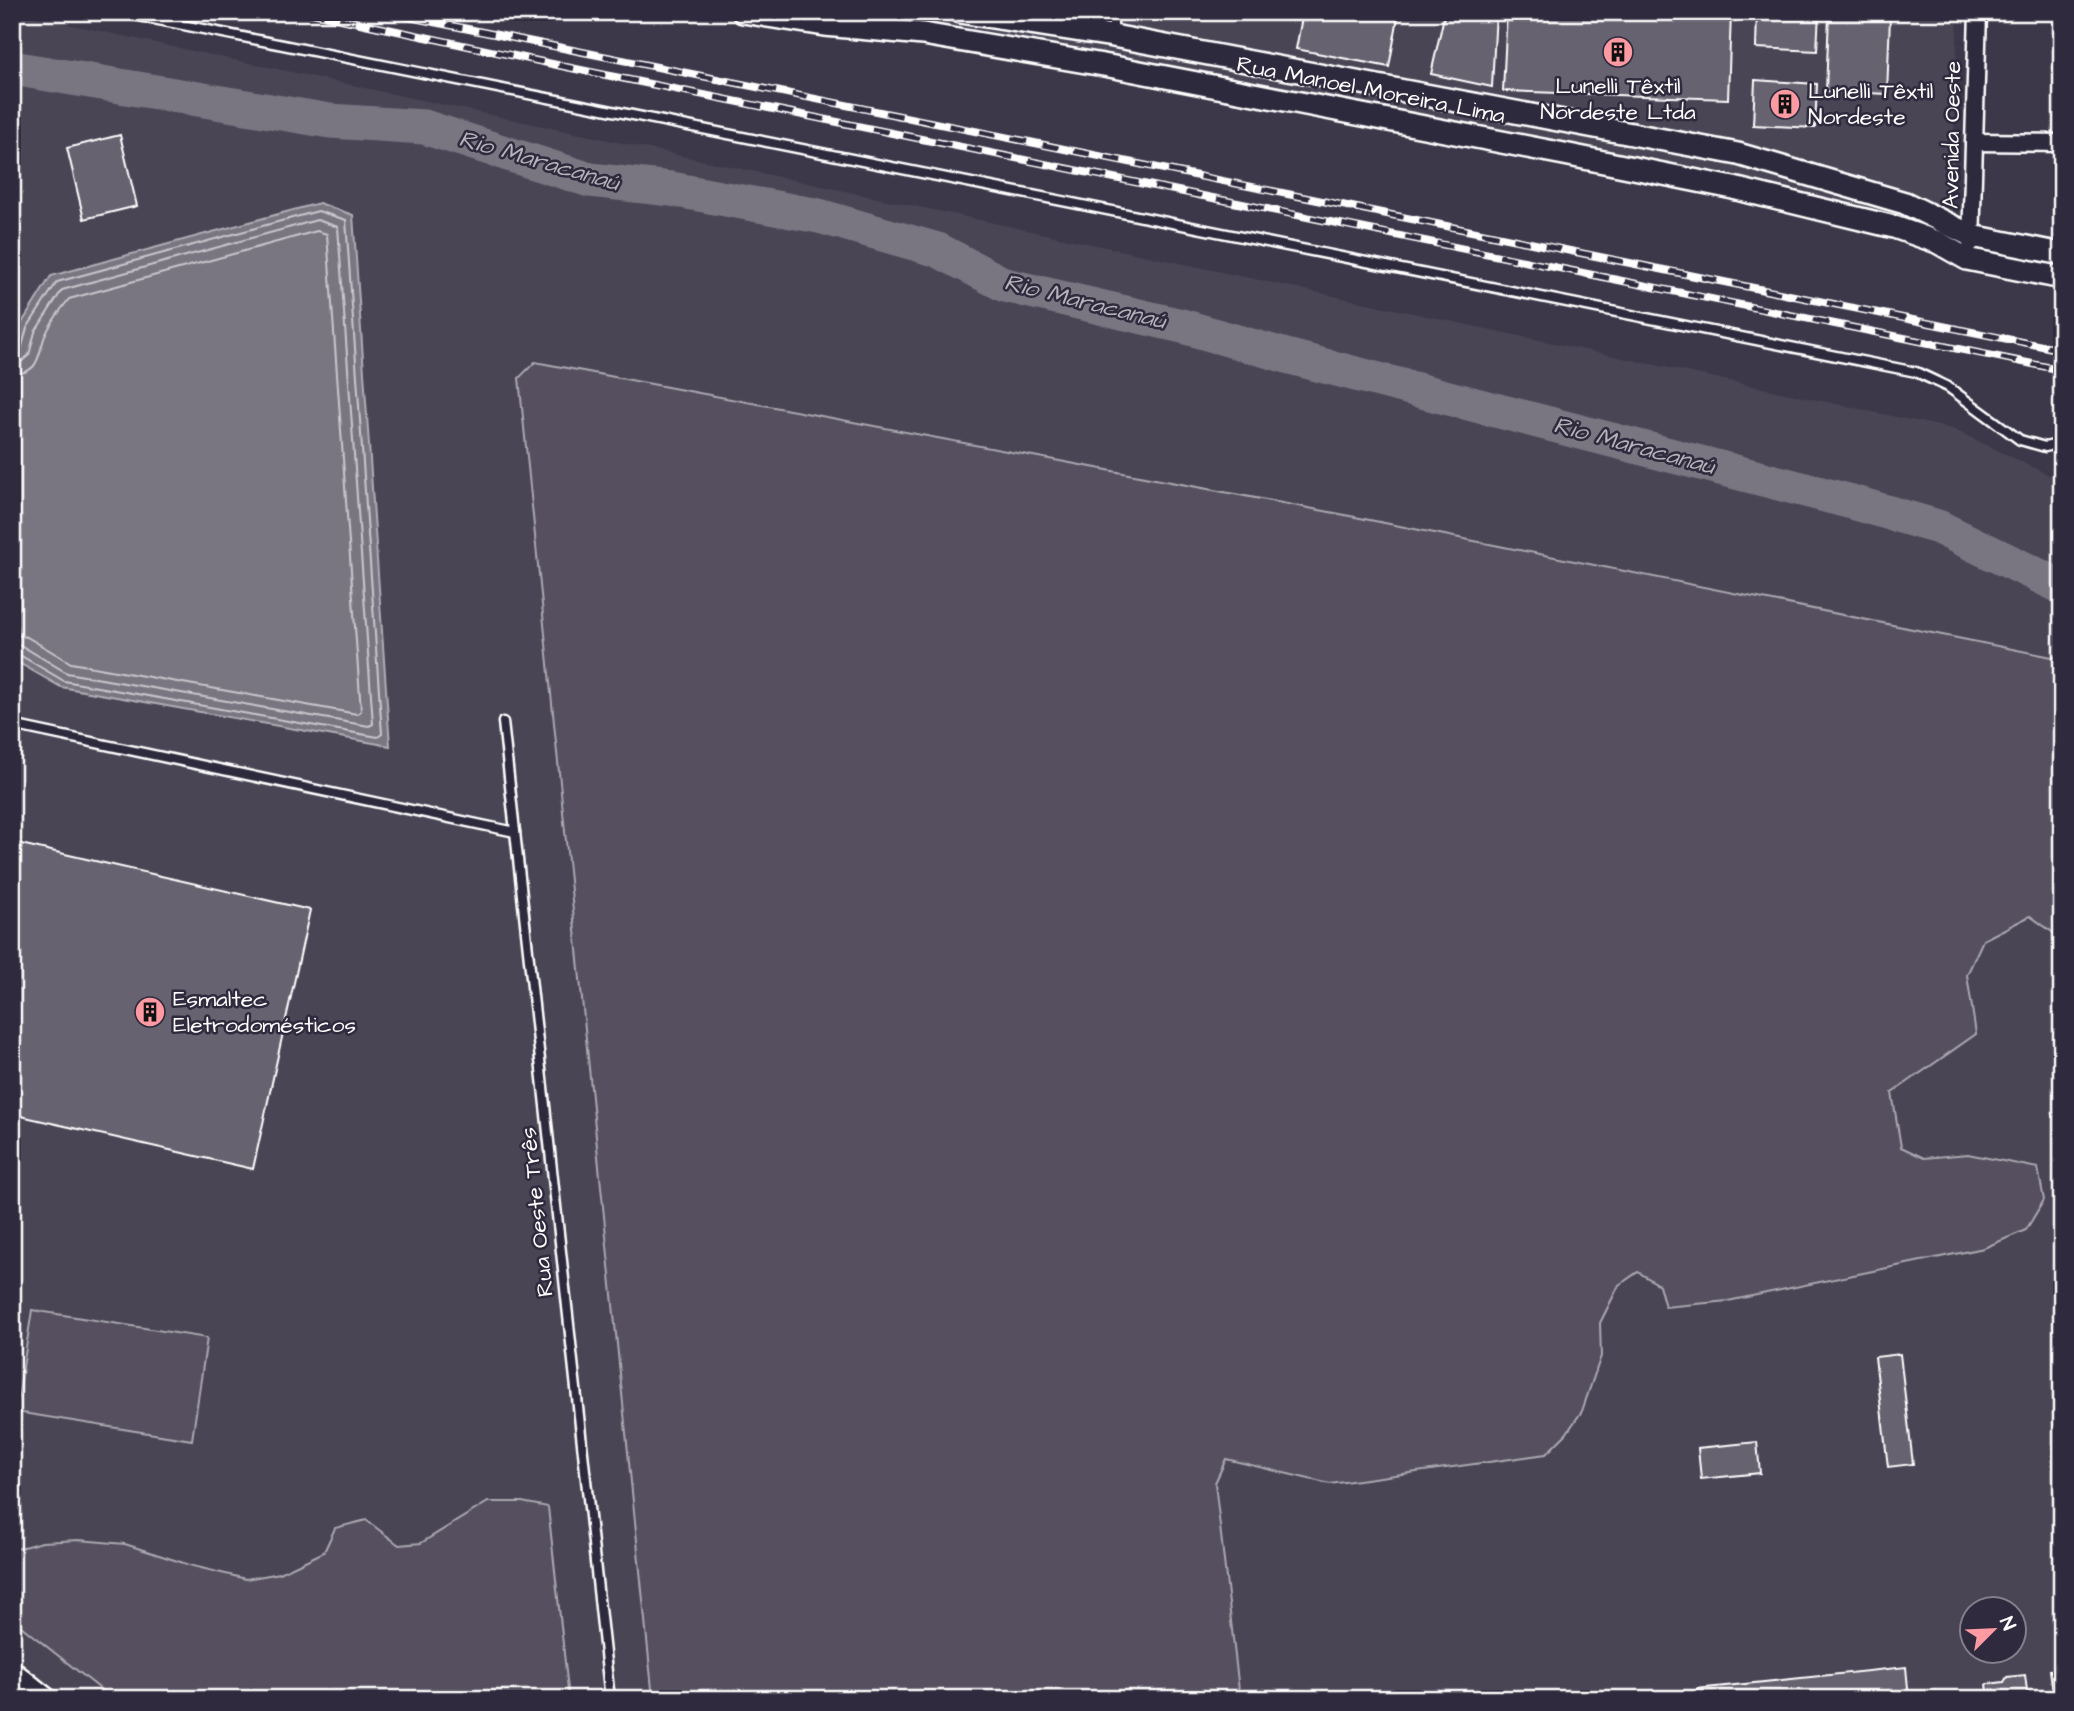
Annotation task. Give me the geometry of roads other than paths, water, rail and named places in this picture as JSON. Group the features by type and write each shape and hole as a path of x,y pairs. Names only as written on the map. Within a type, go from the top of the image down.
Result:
{"street":[{"name":"Rua Manoel Moreira Lima","path":"743,12 825,25 923,34 1109,66 1733,188 1894,227 1937,242 1968,259 2062,278"},
{"name":"Rua Manoel Moreira Lima","path":"960,12 1113,36 1738,154 1905,203 1972,236 2062,254"},
{"name":"Avenida Oeste","path":"1968,259 1972,236 1978,12"},
{"path":"1974,142 2062,143"},
{"path":"1733,188 1738,154"},
{"path":"12,1672 46,1699"}],"lane":[{"path":"118,12 1916,372 1948,387 2020,440 2045,447 2062,443"},
{"path":"1113,36 1114,12"},
{"name":"Rua Oeste Três","path":"503,722 610,1699"},
{"path":"12,725 515,832"}],"water":[{"path":"319,203 353,215 390,746 61,687 12,659 12,363 20,326 51,276"}],"waterway":[{"name":"Rio Maracanaú","path":"12,68 330,121 424,127 590,180 671,189 819,216 938,250 1005,285 1182,326 1290,357 1852,502 1938,527 2062,587"}],"railway":[{"path":"308,12 571,68 2062,370"},
{"path":"384,12 2062,350"}],"place":[{"name":"Lunelli Têxtil Nordeste Ltda","path":"1618,52"},
{"name":"Lunelli Têxtil Nordeste","path":"1785,104"},
{"name":"Esmaltec Eletrodomésticos","path":"150,1012"}]}
